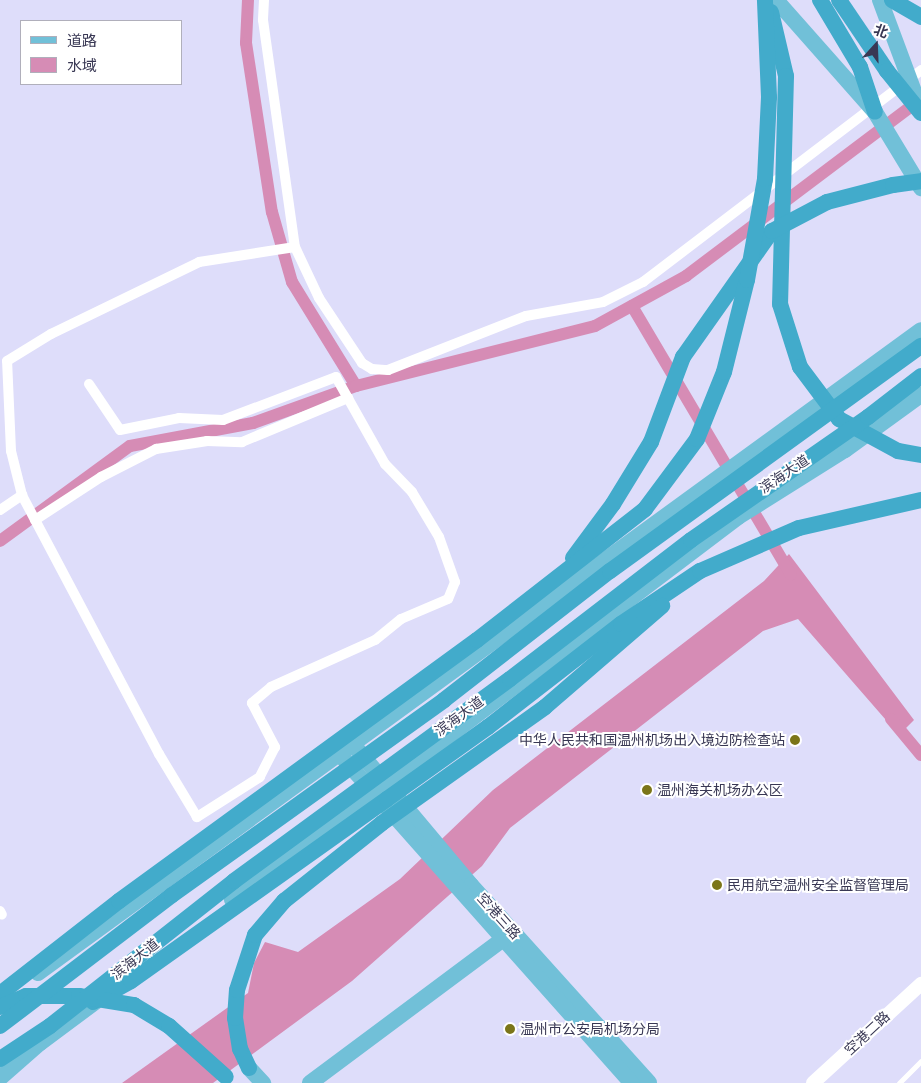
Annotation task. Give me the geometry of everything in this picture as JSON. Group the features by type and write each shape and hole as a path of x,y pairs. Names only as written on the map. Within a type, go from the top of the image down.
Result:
{"highway":[{"path":"766,0 777,31 786,76 780,304 800,367 839,420 898,451 921,455"},
{"path":"0,994 119,901 558,578 645,509 697,439 724,372 747,280 765,179 769,97 766,0"},
{"path":"820,0 860,67 877,116"},
{"path":"839,0 863,36 911,95 920,111"},
{"path":"892,0 921,17"},
{"path":"558,578 613,504 651,442 683,357 772,231 828,202 893,185 921,181"},
{"name":"滨海大道","path":"0,1026 188,883 483,671 610,571 921,346"},
{"name":"滨海大道","path":"0,1059 50,1026 234,881 510,679 691,540 868,417 921,376"},
{"path":"50,1026 131,981 481,732 622,624 700,571 799,528 921,500"},
{"path":"880,510 921,506"},
{"path":"249,1068 240,1049 235,1018 237,990 255,935 284,901 382,823 545,707 647,621 700,571"},
{"path":"0,1007 26,996 79,996 134,1005 169,1026 230,1081"}],"main road":[{"path":"776,0 877,116 921,188"},
{"path":"880,0 911,95"},
{"path":"0,1001 354,745 921,330"},
{"path":"0,1078 40,1043 380,789 738,517 846,450 921,395"},
{"name":"空港三路","path":"354,745 380,789"},
{"name":"空港三路","path":"340,755 380,789 508,936 632,1083"},
{"path":"310,1083 508,936"},
{"name":"空港三路","path":"508,936 649,1083"},
{"name":"空港二路","path":"813,1083 921,984"},
{"path":"249,1068 263,1083"}],"street":[{"path":"264,0 266,49 294,247 319,298 362,363 372,369 388,370 526,316 603,302 643,282 921,70"},
{"path":"89,384 120,430 179,418 223,420 336,377 385,464 412,492 439,537 454,582 448,599 401,618 375,640 271,688 252,703 275,747 260,777 197,817 159,754 22,495 11,451 4,363 51,334 199,262 294,247"},
{"path":"33,516 101,477 156,449 207,441 242,442 345,394"},
{"path":"0,510 22,495"}],"lane":[{"path":"899,1083 921,1061"}],"water":[{"path":"789,554 914,720 899,735 798,619 763,631 510,828 482,866 352,981 213,1083 122,1083 248,993 254,963 265,942 298,952 400,879 493,790 764,581"}],"waterway":[{"path":"248,0 246,43 272,212 292,282 356,386"},
{"path":"0,541 130,446 253,423 356,386 595,326 686,276 921,99"},
{"path":"632,306 791,575"},
{"path":"891,719 921,755"}],"place":[{"name":"中华人民共和国温州机场出入境边防检查站","path":"795,740"},
{"name":"温州海关机场办公区","path":"647,790"},
{"name":"民用航空温州安全监督管理局","path":"717,885"},
{"name":"温州市公安局机场分局","path":"510,1029"}]}
